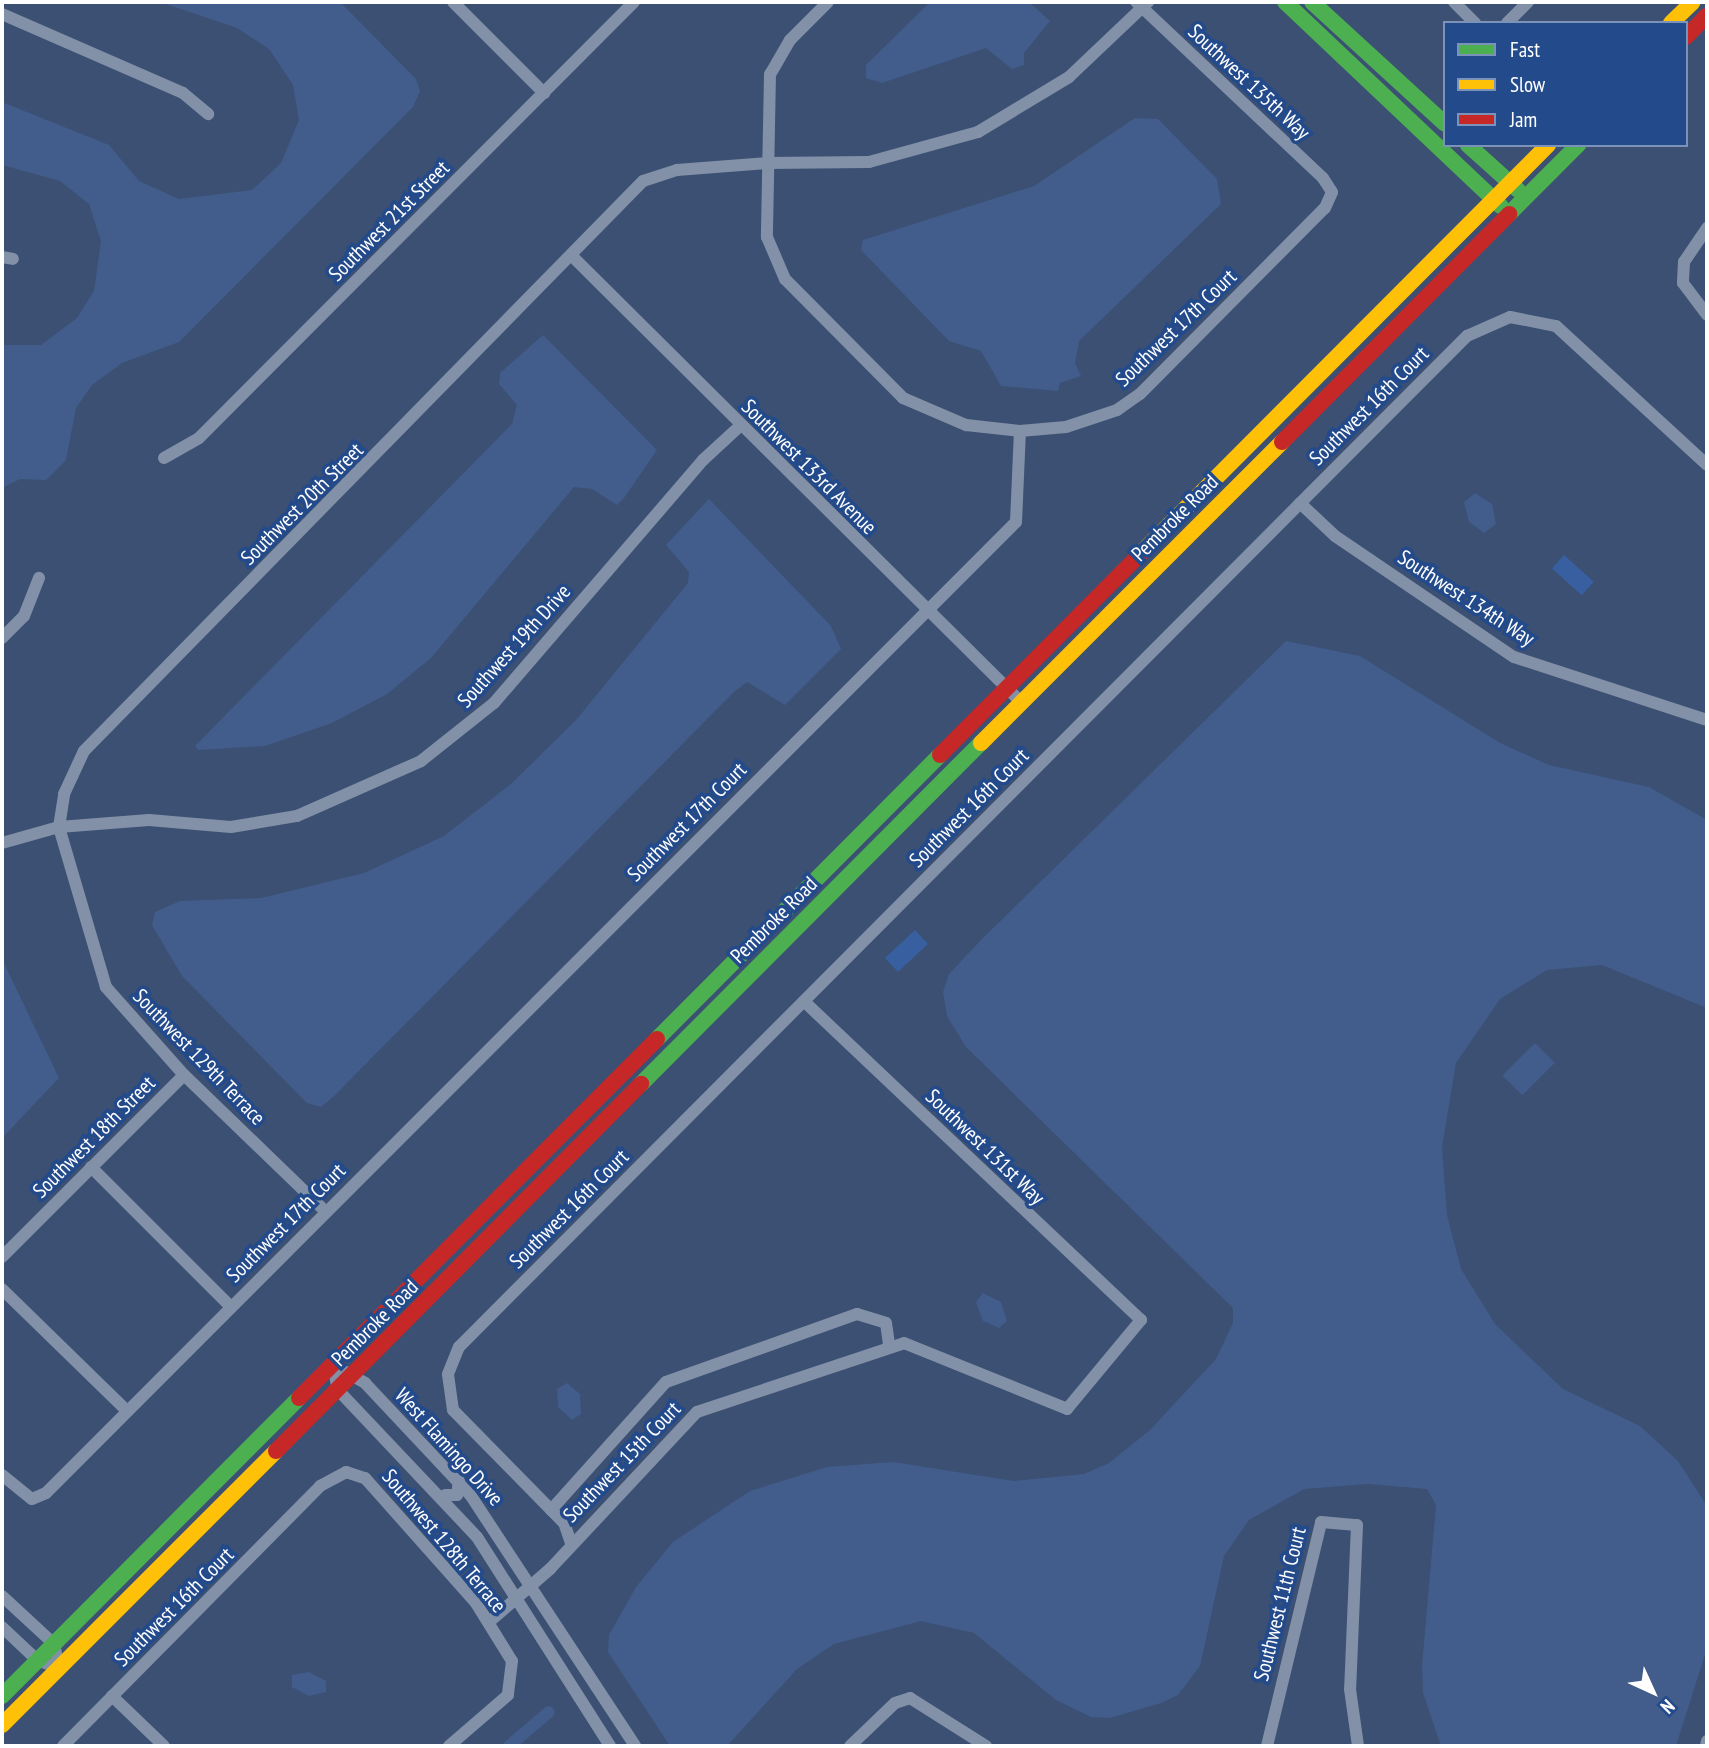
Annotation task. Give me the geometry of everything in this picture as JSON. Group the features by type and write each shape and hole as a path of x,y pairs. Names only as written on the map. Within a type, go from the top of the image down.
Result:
{"main road":[{"path":"1285,2 1510,214"},
{"path":"1312,2 1443,122"},
{"path":"1673,21 1693,2"},
{"path":"1688,35 1707,15"},
{"path":"1470,147 1526,198"},
{"name":"Pembroke Road","path":"2,1696 1546,147"},
{"name":"Pembroke Road","path":"2,1725 1576,147"}],"street":[{"path":"453,2 544,93"},
{"name":"Southwest 21st Street","path":"164,458 200,438 634,2"},
{"path":"828,2 790,40 770,74 767,237 785,279 903,398 966,425 1020,431"},
{"path":"1454,2 1473,21"},
{"path":"1509,21 1528,2"},
{"path":"767,163 869,162 978,132 1069,77 1142,4"},
{"name":"Southwest 135th Way","path":"1142,4 1332,192"},
{"path":"2,14 183,93 208,114"},
{"name":"Southwest 20th Street","path":"59,827 64,794 84,751 573,257 643,181 677,170 767,163"},
{"name":"Southwest 17th Court","path":"2,1475 32,1499 46,1493 1016,522 1020,431 1066,427 1117,410 1140,394 1325,208 1332,192"},
{"path":"1707,228 1684,262 1683,283 1707,316"},
{"name":"Southwest 133rd Avenue","path":"573,257 926,611 1021,702"},
{"name":"Southwest 16th Court","path":"551,1510 453,1410 448,1374 459,1347 1467,336 1487,323 1518,317 1545,321 1573,338 1707,465"},
{"name":"Southwest 19th Drive","path":"59,827 149,820 231,827 297,816 421,761 494,703 703,460 740,426"},
{"name":"Southwest 134th Way","path":"1300,503 1335,536 1514,657 1707,720"},
{"path":"2,638 24,616 39,578"},
{"path":"2,843 59,827"},
{"name":"Southwest 129th Terrace","path":"59,827 106,988 184,1075 325,1211"},
{"name":"Southwest 131st Way","path":"804,1001 1140,1320 1067,1409 904,1343 889,1344"},
{"name":"Southwest 18th Street","path":"2,1257 184,1075"},
{"path":"91,1167 230,1306"},
{"path":"2,1289 126,1410"},
{"name":"Southwest 15th Court","path":"489,1622 532,1585 689,1416 889,1344 886,1323 857,1314 666,1382 551,1510"},
{"path":"333,1365 338,1390"},
{"name":"West Flamingo Drive","path":"333,1365 355,1373 459,1482 532,1585 635,1746"},
{"name":"West Flamingo Drive","path":"338,1390 445,1495 517,1600 610,1746"},
{"path":"410,1461 426,1446"},
{"name":"West Flamingo Drive","path":"410,1461 469,1528"},
{"name":"Southwest 16th Court","path":"72,1743 112,1696 320,1486 346,1472"},
{"name":"Southwest 128th Terrace","path":"346,1472 365,1478 489,1622 512,1661 513,1686 449,1746"},
{"path":"445,1495 457,1495 459,1482"},
{"path":"551,1510 571,1543"},
{"name":"Southwest 11th Court","path":"1267,1745 1321,1522 1357,1525 1355,1741"},
{"path":"2,1596 54,1644 59,1668"},
{"path":"2,1627 37,1660 59,1668"},
{"path":"112,1696 164,1746"},
{"path":"850,1746 895,1703 910,1698 986,1746"},
{"path":"1706,1746 1707,1741"}],"shaded area":[{"path":"160,2 340,2 416,79 420,91 413,107 179,342 122,363 92,385 76,408 66,460 46,480 20,479 2,488 2,345 41,345 77,318 94,291 101,241 89,204 60,181 2,165 2,102 109,145 139,181 179,199 252,190 281,163 299,120 293,85 269,49 237,28"},
{"path":"930,2 1029,2 1050,21 1024,53 1024,65 1012,69 986,48 882,83 866,78 866,65"},
{"path":"1135,118 1158,119 1217,179 1221,204 1079,341 1075,363 1081,376 1060,383 1058,391 1001,386 981,351 949,341 861,250 863,240 1034,186"},
{"path":"543,335 657,450 624,498 617,505 592,489 574,487 431,658 387,694 332,723 265,746 198,750 195,746 512,424 517,405 499,384 500,373"},
{"path":"1475,493 1492,504 1496,524 1484,533 1469,522 1464,502"},
{"path":"709,499 831,626 841,649 785,705 747,682 734,692 332,1098 321,1107 307,1103 182,976 152,925 155,912 180,901 261,898 364,873 444,836 511,784 576,720 688,583 689,572 666,545"},
{"path":"1564,555 1594,582 1582,595 1552,568"},
{"path":"1286,641 1360,656 1500,743 1549,765 1649,787 1707,820 1707,1008 1602,965 1547,970 1500,999 1456,1063 1442,1147 1447,1215 1461,1269 1495,1324 1563,1389 1640,1426 1678,1461 1707,1506 1707,1648 1676,1746 1441,1746 1423,1693 1422,1666 1436,1505 1427,1489 1368,1484 1304,1489 1249,1520 1224,1556 1200,1666 1178,1695 1161,1703 1110,1718 1091,1717 1056,1700 974,1633 921,1621 834,1644 797,1669 727,1746 670,1746 608,1652 609,1635 636,1587 673,1542 750,1491 827,1467 893,1462 1014,1481 1084,1474 1109,1463 1150,1430 1216,1359 1233,1323 1233,1308 966,1047 947,1016 943,992 949,974 982,939"},
{"path":"915,930 928,944 898,972 885,958"},
{"path":"2,959 59,1078 2,1138"},
{"path":"1535,1043 1555,1063 1522,1095 1502,1076"},
{"path":"983,1293 1001,1302 1007,1321 999,1328 983,1321 976,1302"},
{"path":"567,1383 580,1394 581,1414 572,1420 558,1407 557,1389"},
{"path":"309,1672 326,1681 326,1692 309,1696 292,1687 292,1675"}],"waterway":[{"path":"509,1746 549,1712"}],"traffic: fast":[{"path":"1285,2 1501,206"},
{"path":"1312,2 1443,122"},
{"path":"1470,147 1518,190"},
{"path":"1509,214 1576,147"},
{"path":"641,1084 981,743"},
{"path":"657,1039 940,755"},
{"path":"2,1696 299,1398"}],"traffic: slow":[{"path":"1673,21 1693,2"},
{"path":"1142,552 1546,147"},
{"path":"981,743 1282,442"},
{"path":"2,1725 276,1451"}],"traffic: jam":[{"path":"1688,35 1707,15"},
{"path":"1282,442 1509,214"},
{"path":"940,755 1142,552"},
{"path":"299,1398 657,1039"},
{"path":"276,1451 641,1084"}]}
